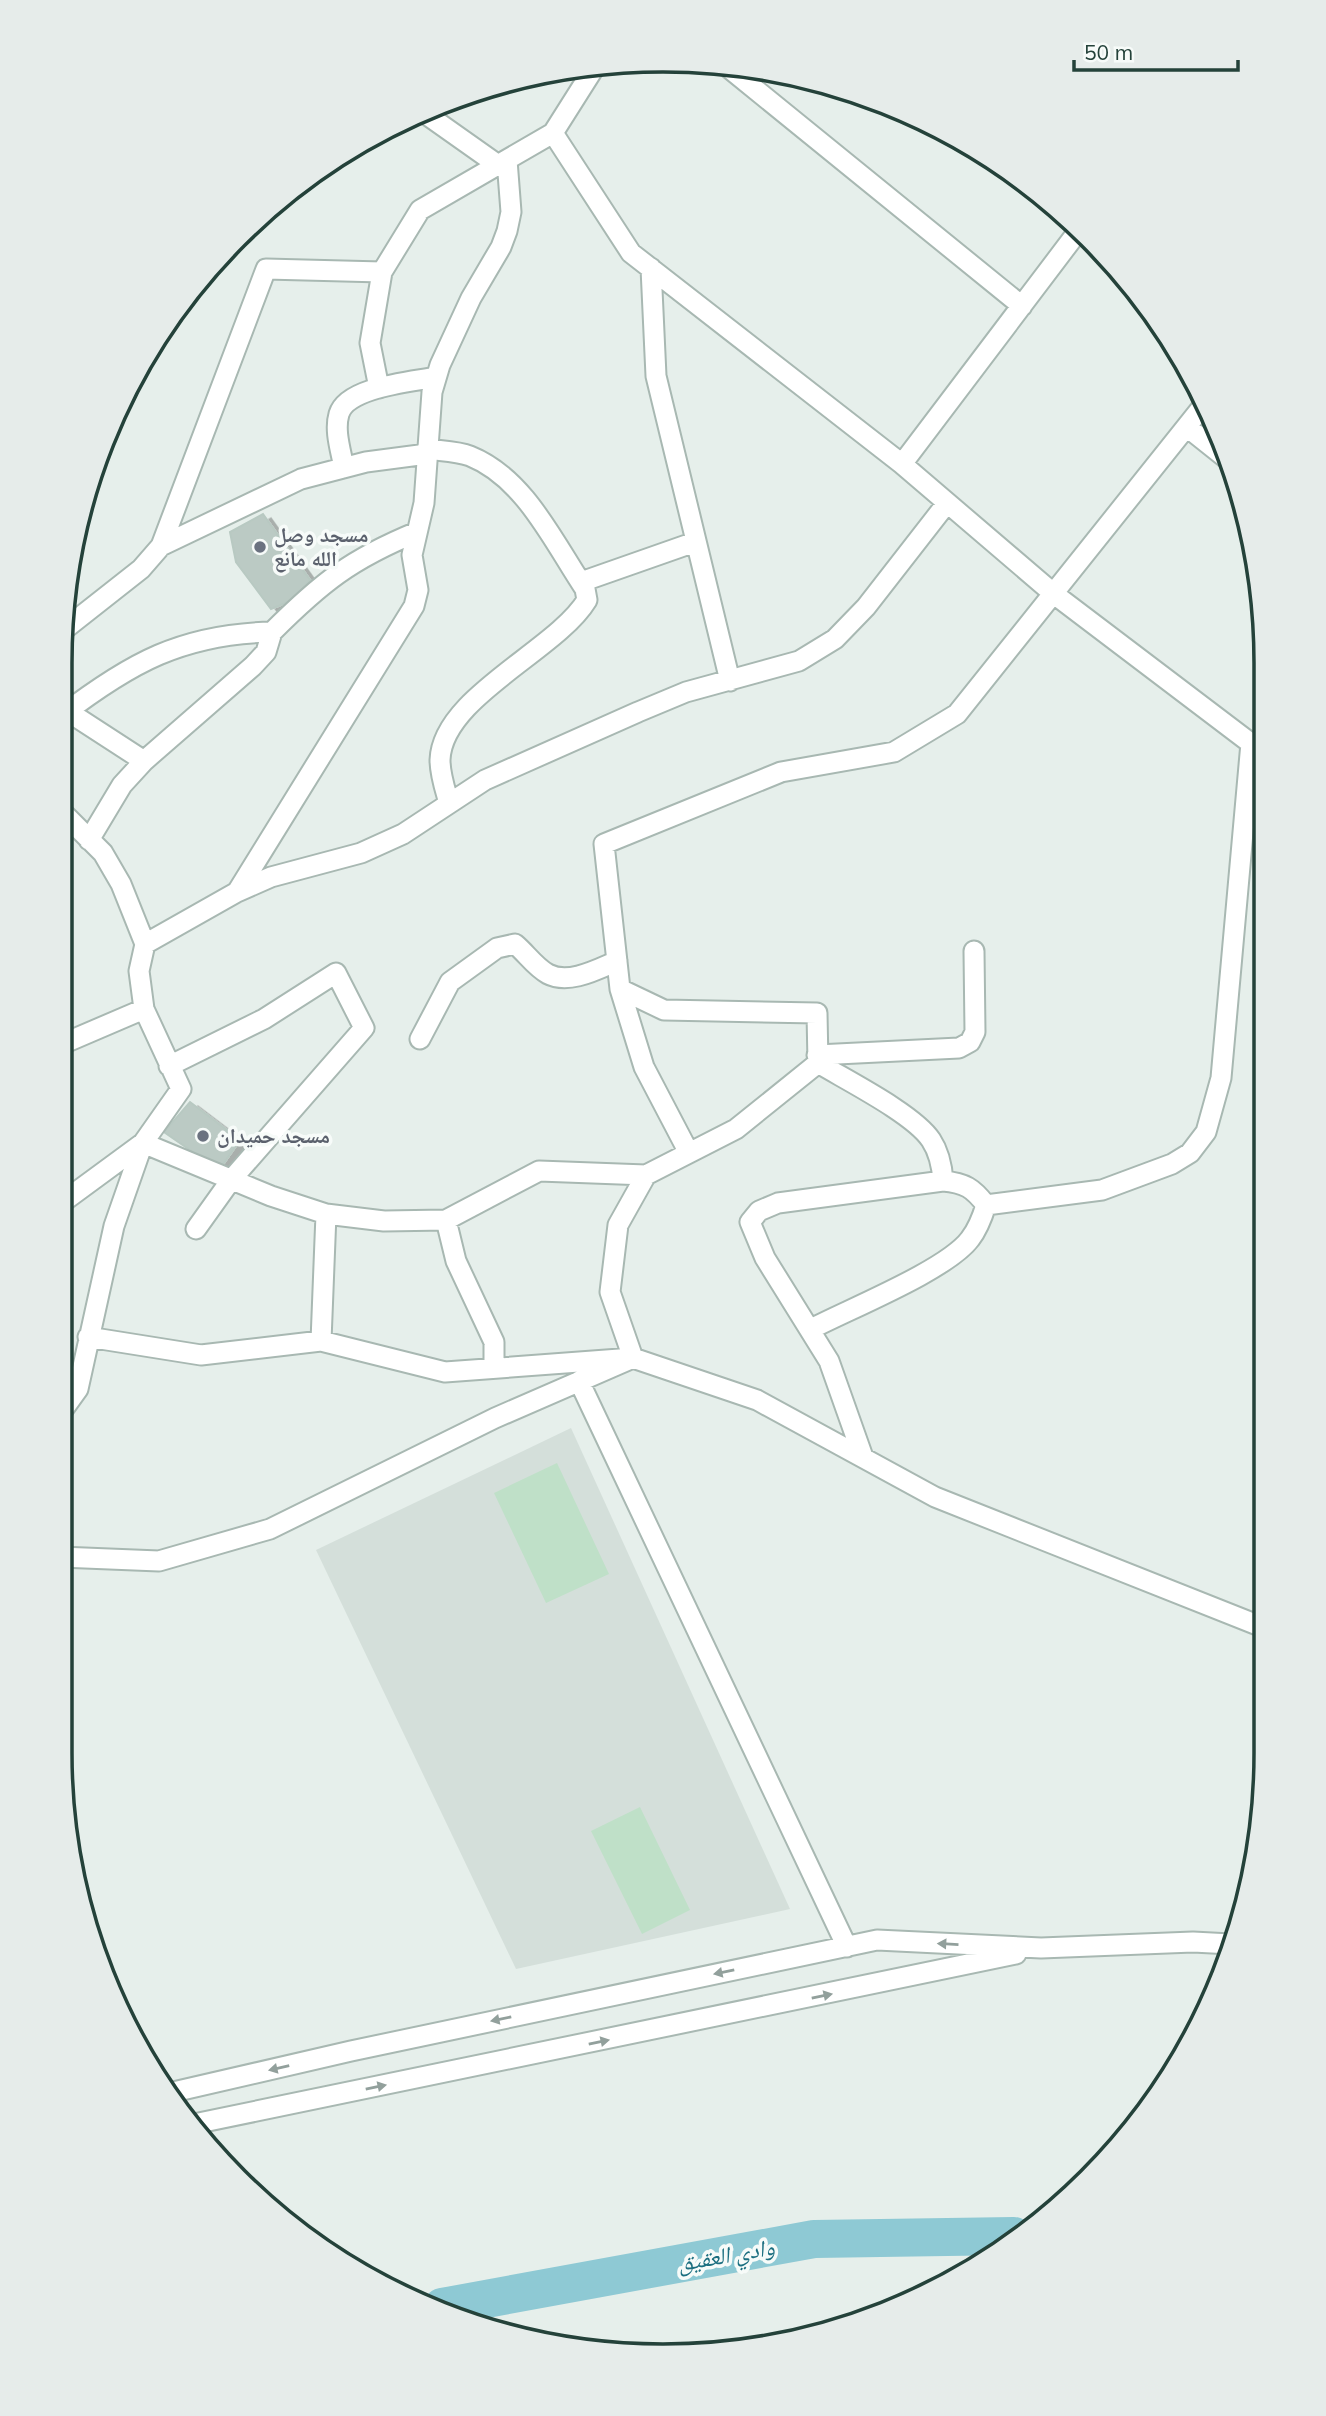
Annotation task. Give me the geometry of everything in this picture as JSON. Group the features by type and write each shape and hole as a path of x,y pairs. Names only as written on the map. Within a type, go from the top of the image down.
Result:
{"street":[{"path":"379,388 370,343 382,272 420,211 553,134 589,77"},
{"path":"743,77 1022,306"},
{"path":"237,892 414,606 418,590 412,555 424,503 436,377 471,298 501,247 511,212 502,163 433,119"},
{"path":"553,134 631,253 902,464 1054,594 1254,745"},
{"path":"902,464 1074,238"},
{"path":"651,268 656,376 730,681"},
{"path":"73,622 141,569 161,546 266,269 382,272"},
{"path":"344,468 337,428 343,404 350,398 379,388 436,377"},
{"path":"689,1153 644,1067 620,989 604,844 780,772 894,752 957,714 1198,412"},
{"path":"1187,427 1213,448"},
{"path":"161,546 301,479 427,451 469,456 503,477 530,504 581,582 587,600 578,615 501,677 455,723 440,759 449,803"},
{"path":"145,944 237,892 271,877 361,853 403,834 485,780 638,712 686,692 799,661 835,639 866,607 947,503"},
{"path":"89,840 122,785 144,761 253,666 265,652 272,632 309,595 347,565 417,532"},
{"path":"581,582 695,542"},
{"path":"72,708 105,681 141,660 203,640 244,633 272,632"},
{"path":"72,719 144,761"},
{"path":"986,1205 1102,1190 1172,1164 1190,1153 1206,1132 1221,1078 1254,775"},
{"path":"72,822 103,853 121,884 145,944 139,971 144,1009 181,1089 143,1143 114,1226 78,1389 72,1397"},
{"path":"420,1039 450,982 497,948 515,944 548,974 557,976 587,973 617,961"},
{"path":"143,1143 231,1180 326,1214 384,1221 446,1220 539,1171 646,1175 736,1129 818,1059 959,1048 970,1042 975,1032 974,951"},
{"path":"169,1066 264,1019 336,973 364,1028 231,1180 196,1229"},
{"path":"620,989 664,1010 817,1013 818,1059"},
{"path":"72,1040 144,1009"},
{"path":"818,1059 914,1123 930,1139 942,1163 943,1181"},
{"path":"72,1195 143,1143"},
{"path":"633,1358 610,1292 618,1225 646,1175"},
{"path":"863,1457 829,1361 752,1234 750,1223 759,1210 778,1203 943,1181 962,1183 975,1190 986,1205"},
{"path":"811,1329 940,1265 969,1241 981,1221 986,1205"},
{"path":"321,1341 326,1214"},
{"path":"446,1220 456,1261 494,1342 494,1368"},
{"path":"88,1337 201,1355 321,1341 445,1372 633,1358 757,1400 935,1497 1254,1624"},
{"path":"72,1557 159,1561 271,1529 495,1418 633,1358"},
{"path":"579,1381 847,1947"},
{"path":"178,2091 351,2051 877,1940 1041,1948 1193,1942 1223,1944"},
{"path":"202,2122 785,2004 1041,1948"}],"shaded area":[{"path":"571,1428 790,1909 516,1969 316,1550"}],"green space":[{"path":"557,1463 609,1574 546,1603 494,1493"},
{"path":"640,1807 690,1910 642,1934 591,1831"}],"building":[{"name":"مسجد وصل الله مانع","path":"263,514 310,580 293,600 271,609 236,562 230,532"},
{"name":"مسجد حميدان","path":"190,1102 240,1140 219,1170 164,1132"}],"waterway":[{"name":"وادي العقيق","path":"453,2305 814,2239 1003,2236"}],"place":[{"name":"مسجد وصل الله مانع","path":"260,547"},
{"name":"مسجد حميدان","path":"203,1136"}]}
